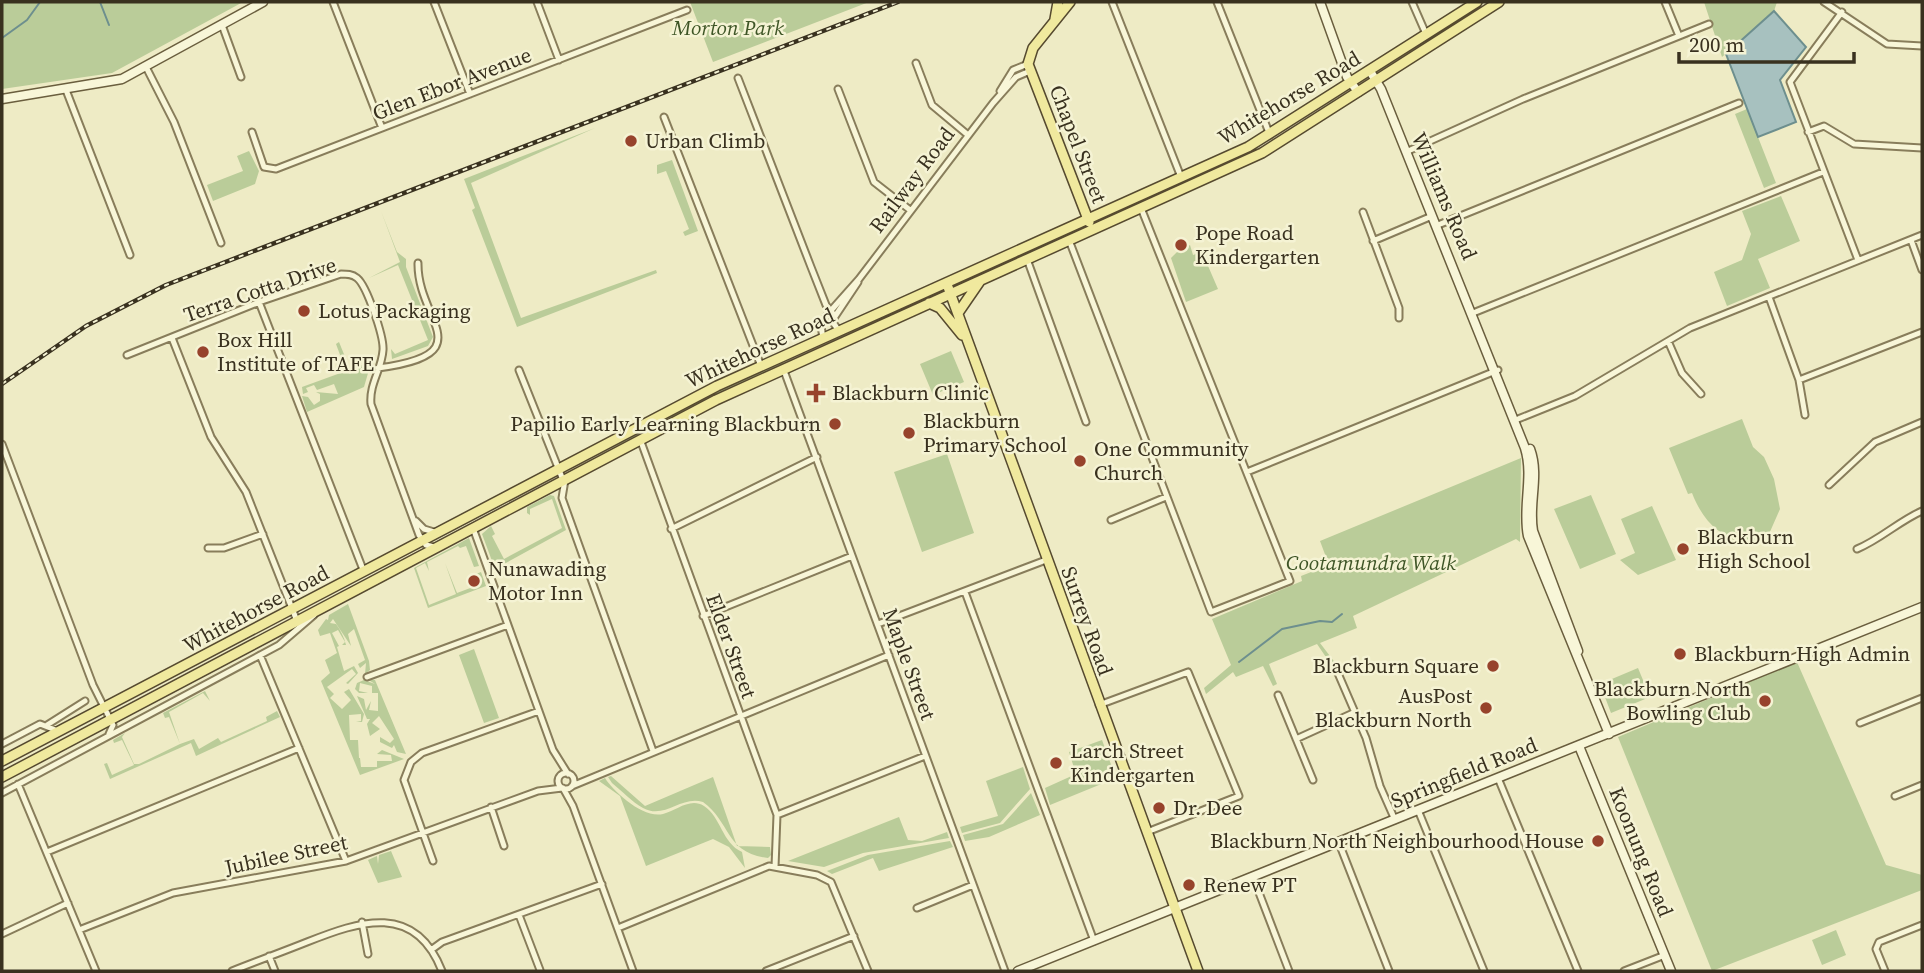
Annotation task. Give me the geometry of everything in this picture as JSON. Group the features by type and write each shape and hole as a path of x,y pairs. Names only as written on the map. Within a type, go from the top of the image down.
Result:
{"main road":[{"path":"2,99 111,83 146,67 263,2"},
{"path":"1060,2 1070,2"},
{"name":"Railway Road","path":"1055,20 1060,2"},
{"name":"Railway Road","path":"1029,67 1030,53 1070,2"},
{"path":"1320,2 1351,83 1358,92"},
{"name":"Whitehorse Road","path":"2,761 761,366 1270,135 1476,2"},
{"name":"Whitehorse Road","path":"2,777 640,439 795,362 1262,153 1499,2"},
{"name":"Chapel Street","path":"1029,67 1093,230"},
{"name":"Williams Road","path":"1370,71 1438,225 1530,457 1532,522 1548,580 1609,734"},
{"path":"958,313 981,279"},
{"name":"Surrey Road","path":"946,282 1145,833 1198,971"},
{"path":"929,303 945,313 967,343"},
{"path":"823,338 825,343 836,344"},
{"path":"792,352 797,356 795,362"},
{"name":"Springfield Road","path":"1018,971 1922,607"},
{"path":"258,628 272,635"},
{"name":"Koonung Road","path":"1579,746 1671,971"}],"street":[{"path":"333,2 382,128"},
{"path":"434,2 470,94"},
{"path":"537,2 559,60"},
{"path":"1112,2 1181,177"},
{"path":"1217,2 1270,135"},
{"path":"1412,2 1426,34"},
{"path":"1665,2 1679,36"},
{"path":"1824,2 1887,44 1922,46"},
{"name":"Glen Ebor Avenue","path":"252,132 261,163 271,170 687,10"},
{"path":"1842,12 1790,82 1858,260"},
{"path":"1406,152 1523,99 1709,24"},
{"path":"222,25 241,77"},
{"path":"916,63 932,105 968,135"},
{"path":"146,67 174,122 221,243"},
{"name":"Railway Road","path":"823,338 821,326 833,314 909,210 993,103 1016,77 1029,67"},
{"path":"738,78 833,314 832,325 839,331"},
{"path":"838,89 874,182 909,210"},
{"path":"66,90 130,255"},
{"path":"1438,225 1740,103"},
{"path":"664,117 761,366"},
{"path":"1808,132 1824,126 1854,144 1922,148"},
{"path":"1473,313 1824,172"},
{"path":"1069,240 1211,612 1290,581 1141,208"},
{"path":"1363,212 1399,308 1399,318"},
{"path":"1373,241 1432,216"},
{"path":"1516,420 1575,396 1668,341 1769,296 1922,235"},
{"path":"1910,240 1922,270"},
{"path":"1027,259 1087,422"},
{"path":"379,368 397,366 432,352 439,344 439,333 418,275 418,263"},
{"name":"Terra Cotta Drive","path":"127,355 259,303 341,274 353,275 361,283 381,334 383,349 371,390 371,404 422,541"},
{"path":"1769,296 1799,380 1805,415"},
{"path":"259,303 364,572"},
{"path":"1799,380 1922,332"},
{"path":"172,338 211,438 246,492 298,621"},
{"path":"1668,341 1682,373 1701,394"},
{"path":"1247,472 1473,380 1494,367"},
{"name":"Maple Street","path":"783,368 1005,971"},
{"path":"519,370 564,480 562,498 653,751"},
{"path":"1829,485 1875,442 1922,422"},
{"name":"Elder Street","path":"640,439 777,815 775,867"},
{"path":"2,444 103,708 110,719 113,729 108,735"},
{"path":"671,529 817,457"},
{"path":"547,488 562,498"},
{"path":"1111,520 1166,497"},
{"path":"1857,548 1875,541 1922,511"},
{"path":"416,521 427,531 438,533"},
{"path":"472,528 553,750 563,788 573,806 633,971"},
{"path":"208,548 224,548 263,534"},
{"path":"422,541 434,548"},
{"path":"703,616 852,555"},
{"path":"878,624 1046,560"},
{"path":"965,592 1094,940"},
{"name":"Whitehorse Road","path":"2,793 260,655 300,630 318,610"},
{"path":"367,677 508,625"},
{"path":"260,655 346,861"},
{"path":"603,772 889,655"},
{"path":"1337,671 1366,738 1380,786 1395,820"},
{"path":"1099,705 1188,672 1239,796 1145,833"},
{"path":"1278,695 1312,780"},
{"path":"1860,723 1922,698"},
{"path":"2,744 38,724 47,724 85,701"},
{"path":"433,861 404,780 411,762 422,753 539,711"},
{"path":"1296,739 1353,713"},
{"path":"47,724 59,732"},
{"path":"47,852 299,748"},
{"path":"553,750 570,775 573,806"},
{"path":"777,815 925,756"},
{"name":"Jubilee Street","path":"79,930 173,893 346,861 538,791 560,778 570,775 583,778 603,772"},
{"name":"Jubilee Street","path":"538,791 572,787 603,772"},
{"path":"1498,778 1577,971"},
{"path":"18,785 96,971"},
{"path":"1895,796 1922,785"},
{"path":"491,807 504,846"},
{"path":"1418,810 1484,971"},
{"path":"1339,842 1389,971"},
{"path":"618,928 775,867 831,882 867,971"},
{"path":"1253,877 1289,971"},
{"path":"431,950 442,942 602,884"},
{"path":"917,908 973,885"},
{"path":"2,934 68,904"},
{"path":"519,915 540,970"},
{"path":"232,971 362,922 386,921 401,926 431,950 442,971"},
{"path":"362,922 368,954"},
{"path":"1885,971 1876,949 1879,942 1922,925"},
{"path":"766,971 853,936"},
{"path":"269,956 275,971"},
{"path":"1624,971 1665,956"}],"green space":[{"path":"2,2 243,2 112,73 2,89"},
{"name":"Morton Park","path":"690,2 869,2 713,62"},
{"path":"1704,2 1777,2 1774,11 1722,57"},
{"path":"1747,109 1776,183 1764,188 1735,114"},
{"path":"595,128 471,183 521,318 656,270 657,273 517,327 472,210 475,208 464,179"},
{"path":"249,151 259,171 255,184 213,201 207,185 243,171 237,156"},
{"path":"672,160 698,231 685,236 683,232 689,229 666,171 657,174 657,165"},
{"path":"1781,196 1800,241 1758,259 1770,288 1727,306 1714,272 1742,260 1751,234 1742,211"},
{"path":"381,211 397,252 406,259 406,267 433,337 428,346 392,359 391,349 395,354 428,340 398,265 369,278 400,262"},
{"path":"1190,245 1193,255 1202,252 1218,289 1186,302 1171,258 1180,249"},
{"path":"339,342 350,369 369,363 368,357 373,356 364,387 307,412 302,396 308,397 314,405 320,401 320,394 316,392 338,394 334,384 317,390 314,385 306,388 308,392 303,394 302,387 346,371 336,344"},
{"path":"951,351 964,382 933,395 920,364"},
{"path":"793,358 567,470 721,389"},
{"path":"1742,419 1753,447 1764,457 1774,479 1780,509 1769,534 1746,545 1720,532 1701,512 1692,493 1688,494 1669,448"},
{"path":"947,454 974,533 922,552 894,472"},
{"name":"Cootamundra Walk","path":"1521,458 1520,542 1516,539 1353,616 1357,628 1320,643 1336,664 1330,663 1317,644 1269,664 1277,684 1273,686 1263,666 1236,677 1233,672 1206,694 1204,688 1231,665 1212,619 1302,581 1301,576 1329,565 1320,541"},
{"path":"550,495 554,496 566,530 495,569 482,534 491,526 495,534 492,536 504,559 562,528 552,499 530,509 530,515 527,513 527,507"},
{"path":"1591,495 1616,554 1580,569 1554,509"},
{"path":"1652,506 1676,560 1638,575 1620,560 1635,553 1621,519"},
{"path":"469,538 479,566 474,567 466,546 458,546 427,562 429,571 425,563 416,568 429,605 456,594 445,563 457,593 481,584 476,574 481,572 486,586 428,608 414,568"},
{"path":"348,604 369,661 370,670 365,674 366,663 360,668 358,664 365,660 354,629 348,634 351,646 333,619 330,623 336,624 345,642 338,630 332,633 339,646 337,647 344,671 354,666 358,673 346,683 356,674 352,669 327,687 334,694 330,698 342,709 351,700 344,692 349,689 364,714 362,722 356,722 361,721 361,714 349,715 350,740 358,740 361,767 377,767 377,761 392,761 391,755 377,754 382,750 404,759 360,775 321,681 330,673 325,660 337,653 330,633 320,636 318,630 326,619 328,620 329,615"},
{"path":"474,649 499,718 484,723 459,655"},
{"path":"1797,662 1886,865 1922,875 1922,890 1712,971 1618,737"},
{"path":"1638,668 1650,697 1611,713 1600,684"},
{"path":"367,679 375,680 406,754 397,752 394,745 392,748 380,742 380,737 390,743 394,739 379,716 372,723 380,729 370,736 367,724 370,719 367,719 357,696 364,699 366,710 371,701 369,710 378,711 378,693 372,693 372,686 360,683 359,691 368,693 359,693 355,689 357,683 364,680 375,684"},
{"path":"205,691 210,701 203,693 169,712 180,744 169,717 165,718 163,713"},
{"path":"277,711 280,717 196,756 191,743 110,779 104,764 107,763 112,775 134,765 122,740 114,743 113,740 125,733 122,737 134,764 194,739 199,749 218,738 221,742 267,721 266,717"},
{"path":"1102,740 1116,778 1050,805 1045,788 1076,774 1069,752"},
{"path":"1023,767 1030,789 1000,823 962,833 960,827 998,816 986,781"},
{"path":"611,776 645,806 713,777 736,844 719,818 703,802 687,802 666,810 651,811 639,806 612,783 608,777"},
{"path":"605,778 622,796 647,812 663,814 694,803 704,806 730,843 742,852 745,868 729,847 713,839 646,866 620,796 599,781"},
{"path":"1031,793 1040,815 989,837 965,841 963,835 1003,824"},
{"path":"899,817 908,840 922,841 947,832 949,838 863,853 824,867 788,861"},
{"path":"950,841 953,847 879,871 873,858 832,874 827,871 868,855"},
{"path":"739,846 770,847 771,855 768,858 754,855"},
{"path":"391,851 402,877 378,883 368,860 377,856 378,864 379,855"},
{"path":"1836,930 1846,955 1822,965 1812,940"}],"water":[{"path":"1774,11 1806,47 1780,80 1796,122 1758,137 1726,54"}],"waterway":[{"path":"2,38 27,20 40,2"},
{"path":"100,2 109,25"},
{"path":"1239,662 1282,629 1320,621 1332,622 1342,614"}],"railway":[{"path":"2,384 86,326 166,285 898,2"}],"place":[{"name":"Urban Climb","path":"631,141"},
{"name":"Pope Road Kindergarten","path":"1181,245"},
{"name":"Lotus Packaging","path":"304,311"},
{"name":"Box Hill Institute of TAFE","path":"203,352"},
{"name":"Blackburn Clinic","path":"816,393"},
{"name":"Papilio Early Learning Blackburn","path":"835,424"},
{"name":"Blackburn Primary School","path":"909,433"},
{"name":"One Community Church","path":"1080,461"},
{"name":"Blackburn High School","path":"1683,549"},
{"name":"Nunawading Motor Inn","path":"474,581"},
{"name":"Blackburn High Admin","path":"1680,654"},
{"name":"Blackburn Square","path":"1493,666"},
{"name":"Blackburn North Bowling Club","path":"1765,701"},
{"name":"AusPost Blackburn North","path":"1486,708"},
{"name":"Larch Street Kindergarten","path":"1056,763"},
{"name":"Dr. Dee","path":"1159,808"},
{"name":"Blackburn North Neighbourhood House","path":"1598,841"},
{"name":"Renew PT","path":"1189,885"}]}
